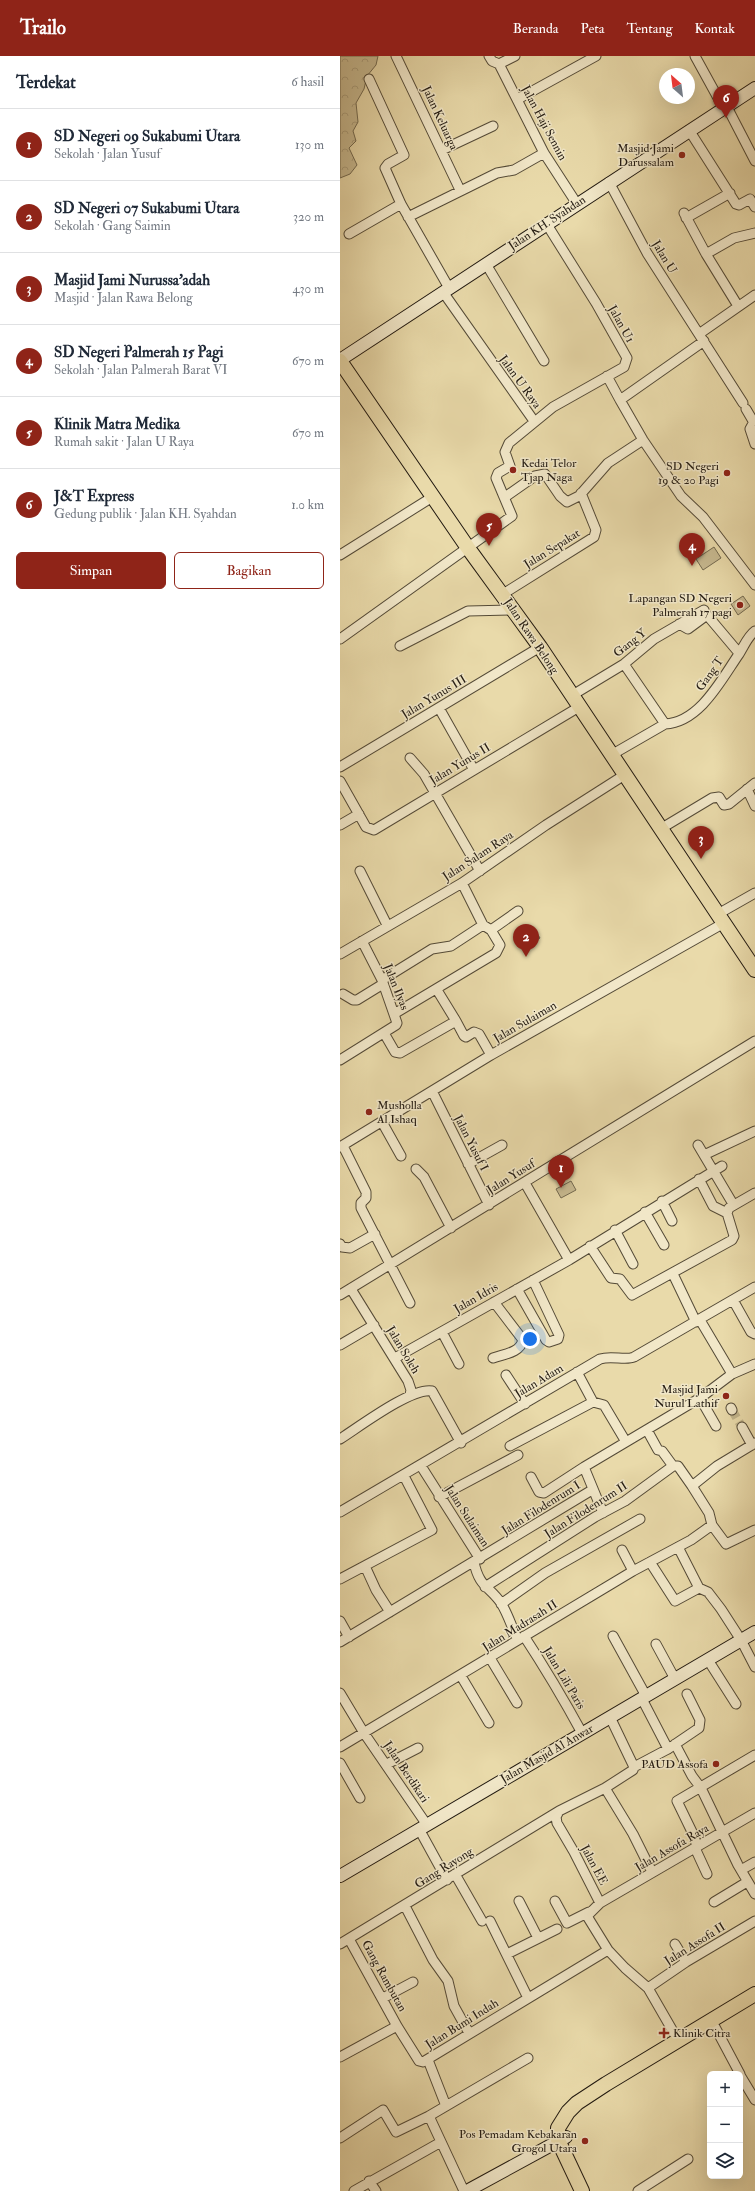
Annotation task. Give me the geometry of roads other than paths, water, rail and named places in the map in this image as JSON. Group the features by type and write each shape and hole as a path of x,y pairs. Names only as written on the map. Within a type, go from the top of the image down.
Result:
{"main road":[{"name":"Jalan Rawa Belong","path":"340,361 434,496 468,548 503,594 540,647 570,696 613,754 755,970"},
{"path":"721,2020 755,1994"},
{"path":"582,2190 558,2128 563,2118 577,2103 721,2020 755,2004"}],"street":[{"name":"Jalan Haji Sennin","path":"489,56 492,61 499,64 544,153 576,204"},
{"path":"499,64 515,56"},
{"path":"518,99 596,56"},
{"path":"695,56 725,106 755,161"},
{"name":"Jalan Keluarga","path":"399,57 460,190"},
{"path":"369,79 404,155 386,166 401,204 446,290"},
{"name":"Jalan KH. Syahdan","path":"340,361 546,223 755,88"},
{"path":"442,150 493,126"},
{"path":"689,130 736,204 739,205 750,199 755,207"},
{"path":"408,217 460,190 498,173 514,170 544,153"},
{"name":"Jalan U","path":"609,182 647,253 754,421"},
{"path":"730,193 685,216 738,306"},
{"path":"349,234 401,204"},
{"name":"Jalan U1","path":"534,421 552,407 624,367 627,358 596,303 546,223"},
{"path":"706,254 734,238 755,233"},
{"path":"486,264 544,361"},
{"name":"Jalan U Raya","path":"446,290 534,421 509,443 506,448 510,466 498,473 496,478 512,516 468,548"},
{"path":"620,400 701,338 738,306 755,295"},
{"path":"607,376 643,440 681,496 703,518 755,585"},
{"path":"754,421 750,430 755,444"},
{"path":"505,497 536,476 545,474 560,496 567,502 581,493 608,463 643,440"},
{"name":"Jalan Sepakat","path":"503,594 594,537 596,530 581,493"},
{"path":"340,555 434,496"},
{"path":"340,639 468,548"},
{"path":"400,646 468,611 513,610"},
{"name":"Gang Y","path":"570,696 624,664 654,639 704,610"},
{"path":"679,624 688,629 707,616 739,653"},
{"name":"Gang T","path":"613,754 665,724 674,724 691,715 711,696 755,631"},
{"name":"Jalan Yunus III","path":"340,767 540,647"},
{"path":"624,664 665,724"},
{"name":"Jalan Yunus II","path":"359,814 366,827 374,830 579,707"},
{"path":"440,708 474,770"},
{"path":"410,758 424,774 480,871"},
{"name":"Jalan Salam Raya","path":"340,954 387,925 462,883 546,825 626,774"},
{"path":"340,781 359,814 340,825"},
{"path":"662,828 712,798 719,797 724,805 729,804 755,782"},
{"path":"747,789 755,806"},
{"path":"360,871 387,925"},
{"path":"394,1014 437,990 496,953 500,945 487,928 462,883"},
{"path":"721,919 755,893"},
{"path":"344,994 353,1000 357,1000 432,949 450,946 518,912"},
{"name":"Jalan Sulaiman","path":"341,1146 721,919"},
{"name":"Jalan Ilyas","path":"340,1060 396,1025 394,1014 382,982 362,941"},
{"path":"437,990 464,1036 466,1037 474,1032 478,1034 491,1055"},
{"path":"384,1033 395,1052 400,1053 456,1021"},
{"name":"Jalan Yusuf","path":"340,1296 755,1041"},
{"name":"Jalan Yusuf I","path":"432,1092 489,1205"},
{"path":"382,1122 401,1156"},
{"path":"704,1155 755,1131"},
{"path":"698,1145 704,1155 718,1168 733,1204"},
{"path":"341,1146 366,1192 366,1198 361,1206 410,1303"},
{"path":"468,1164 502,1146"},
{"name":"Jalan Idris","path":"395,1358 572,1258 662,1201 718,1168"},
{"path":"416,1169 424,1177 451,1228"},
{"path":"699,1179 713,1206 727,1212"},
{"path":"524,1183 572,1258"},
{"path":"727,1212 733,1204 755,1193"},
{"path":"662,1201 672,1221"},
{"path":"645,1212 664,1245"},
{"path":"590,1246 609,1276 611,1278 620,1279 630,1295 672,1274 732,1240 734,1236 727,1212"},
{"path":"615,1230 633,1264"},
{"path":"340,1244 342,1247 350,1248 375,1234"},
{"path":"672,1274 698,1321 732,1374"},
{"path":"517,1289 525,1306 548,1342 558,1339 559,1335 533,1280"},
{"name":"Jalan Adam","path":"340,1512 461,1443 600,1359 609,1356 630,1359 755,1287"},
{"name":"Jalan Soleh","path":"351,1289 395,1358 409,1385 410,1395"},
{"path":"733,1300 751,1332 755,1334"},
{"path":"493,1358 517,1349 523,1340 494,1302"},
{"path":"539,1328 553,1322"},
{"path":"340,1346 374,1325"},
{"path":"442,1332 459,1364"},
{"name":"Jalan Filodenrum I","path":"340,1642 592,1490 584,1468 700,1398 732,1374 755,1364"},
{"path":"577,1372 593,1402"},
{"path":"506,1375 525,1404"},
{"path":"340,1439 410,1395 422,1391 432,1391 461,1443"},
{"path":"700,1398 716,1426"},
{"path":"510,1446 593,1402 604,1405 626,1442"},
{"path":"692,1486 717,1466 754,1444 742,1427"},
{"path":"647,1430 658,1450 662,1451 673,1466 678,1466 692,1486 709,1513 712,1525 726,1544 755,1530"},
{"path":"439,1496 518,1455"},
{"name":"Jalan Sulaiman","path":"421,1466 477,1560 479,1578 485,1588 501,1604 521,1638"},
{"name":"Jalan Filodenrum II","path":"485,1588 625,1501 673,1466"},
{"path":"531,1477 539,1492 544,1493 584,1468"},
{"path":"340,1579 432,1530 404,1476"},
{"path":"592,1490 604,1513"},
{"path":"501,1604 545,1573 640,1519"},
{"name":"Jalan Madrasah II","path":"340,1747 462,1676 521,1638 633,1571 678,1547 712,1525"},
{"path":"678,1547 699,1588 708,1592 741,1640 755,1667"},
{"path":"622,1550 633,1571"},
{"path":"650,1562 675,1601 699,1588"},
{"path":"365,1566 376,1590 390,1612"},
{"path":"340,1621 349,1637"},
{"name":"Jalan Masjid Al Anwar","path":"340,1876 755,1632"},
{"path":"613,1636 644,1697 672,1746 701,1788 747,1882 755,1894"},
{"name":"Jalan Lili Paris","path":"521,1638 559,1690 582,1733"},
{"path":"656,1644 675,1679"},
{"path":"490,1658 517,1703"},
{"path":"708,1660 736,1704"},
{"path":"462,1676 489,1723"},
{"name":"Jalan Berdikari","path":"340,1693 364,1733 387,1764 423,1827 447,1880"},
{"path":"559,1811 605,1788 629,1773 634,1767 672,1746 698,1729 700,1720 687,1694"},
{"path":"610,1717 634,1767"},
{"path":"387,1764 418,1748"},
{"path":"707,1874 696,1847 694,1836 676,1802 755,1756"},
{"path":"340,1764 360,1798"},
{"path":"605,1788 633,1834 652,1872"},
{"name":"Gang Rayong","path":"340,1944 405,1906 534,1824 559,1811"},
{"name":"Jalan EE","path":"555,1901 567,1923 589,1912 600,1903 574,1852 557,1823 556,1817 559,1811"},
{"name":"Jalan Assofa Raya","path":"600,1903 755,1813"},
{"path":"741,1870 755,1862"},
{"path":"456,1874 506,1954 528,1998"},
{"path":"714,1902 747,1882"},
{"path":"519,1901 538,1938"},
{"path":"405,1906 433,1960 448,1981 454,2006 469,2033"},
{"path":"589,1912 588,1919 608,1950 625,1968 648,1988 682,2042"},
{"name":"Jalan Assofa II","path":"648,1988 686,1962 755,1921"},
{"path":"506,1954 557,1929"},
{"name":"Gang Rambutan","path":"349,1938 397,2026"},
{"path":"675,1944 686,1962"},
{"name":"Jalan Bumi Indah","path":"397,2026 419,2061 428,2060 469,2033 608,1950"},
{"path":"383,1998 413,1982"},
{"path":"721,2020 739,2071"},
{"path":"340,2057 397,2026"},
{"path":"340,2138 383,2110 396,2132 429,2116 528,2058"},
{"path":"428,2060 446,2106"},
{"path":"743,2079 755,2100"},
{"path":"429,2116 466,2191 562,2138"},
{"path":"354,2191 441,2142"},
{"path":"638,2191 688,2159"},
{"path":"369,2182 376,2191"}],"tunnel":[{"path":"732,1410 742,1427"}],"place":[{"name":"J&T Express","path":"726,118"},
{"name":"Masjid Jami Darussalam","path":"682,155"},
{"name":"Kedai Telor Tjap Naga","path":"513,470"},
{"name":"SD Negeri 19 & 20 Pagi","path":"727,473"},
{"name":"Klinik Matra Medika","path":"489,546"},
{"name":"SD Negeri Palmerah 15 Pagi","path":"692,566"},
{"name":"Lapangan SD Negeri Palmerah 17 pagi","path":"740,605"},
{"name":"Masjid Jami Nurussa'adah","path":"701,859"},
{"name":"SD Negeri 07 Sukabumi Utara","path":"526,957"},
{"name":"Musholla Al Ishaq","path":"369,1112"},
{"name":"SD Negeri 09 Sukabumi Utara","path":"561,1188"},
{"name":"Masjid Jami Nurul Lathif","path":"726,1396"},
{"name":"PAUD Assofa","path":"716,1764"},
{"name":"Klinik Citra","path":"664,2033"},
{"name":"Pos Pemadam Kebakaran Grogol Utara","path":"585,2141"}]}
